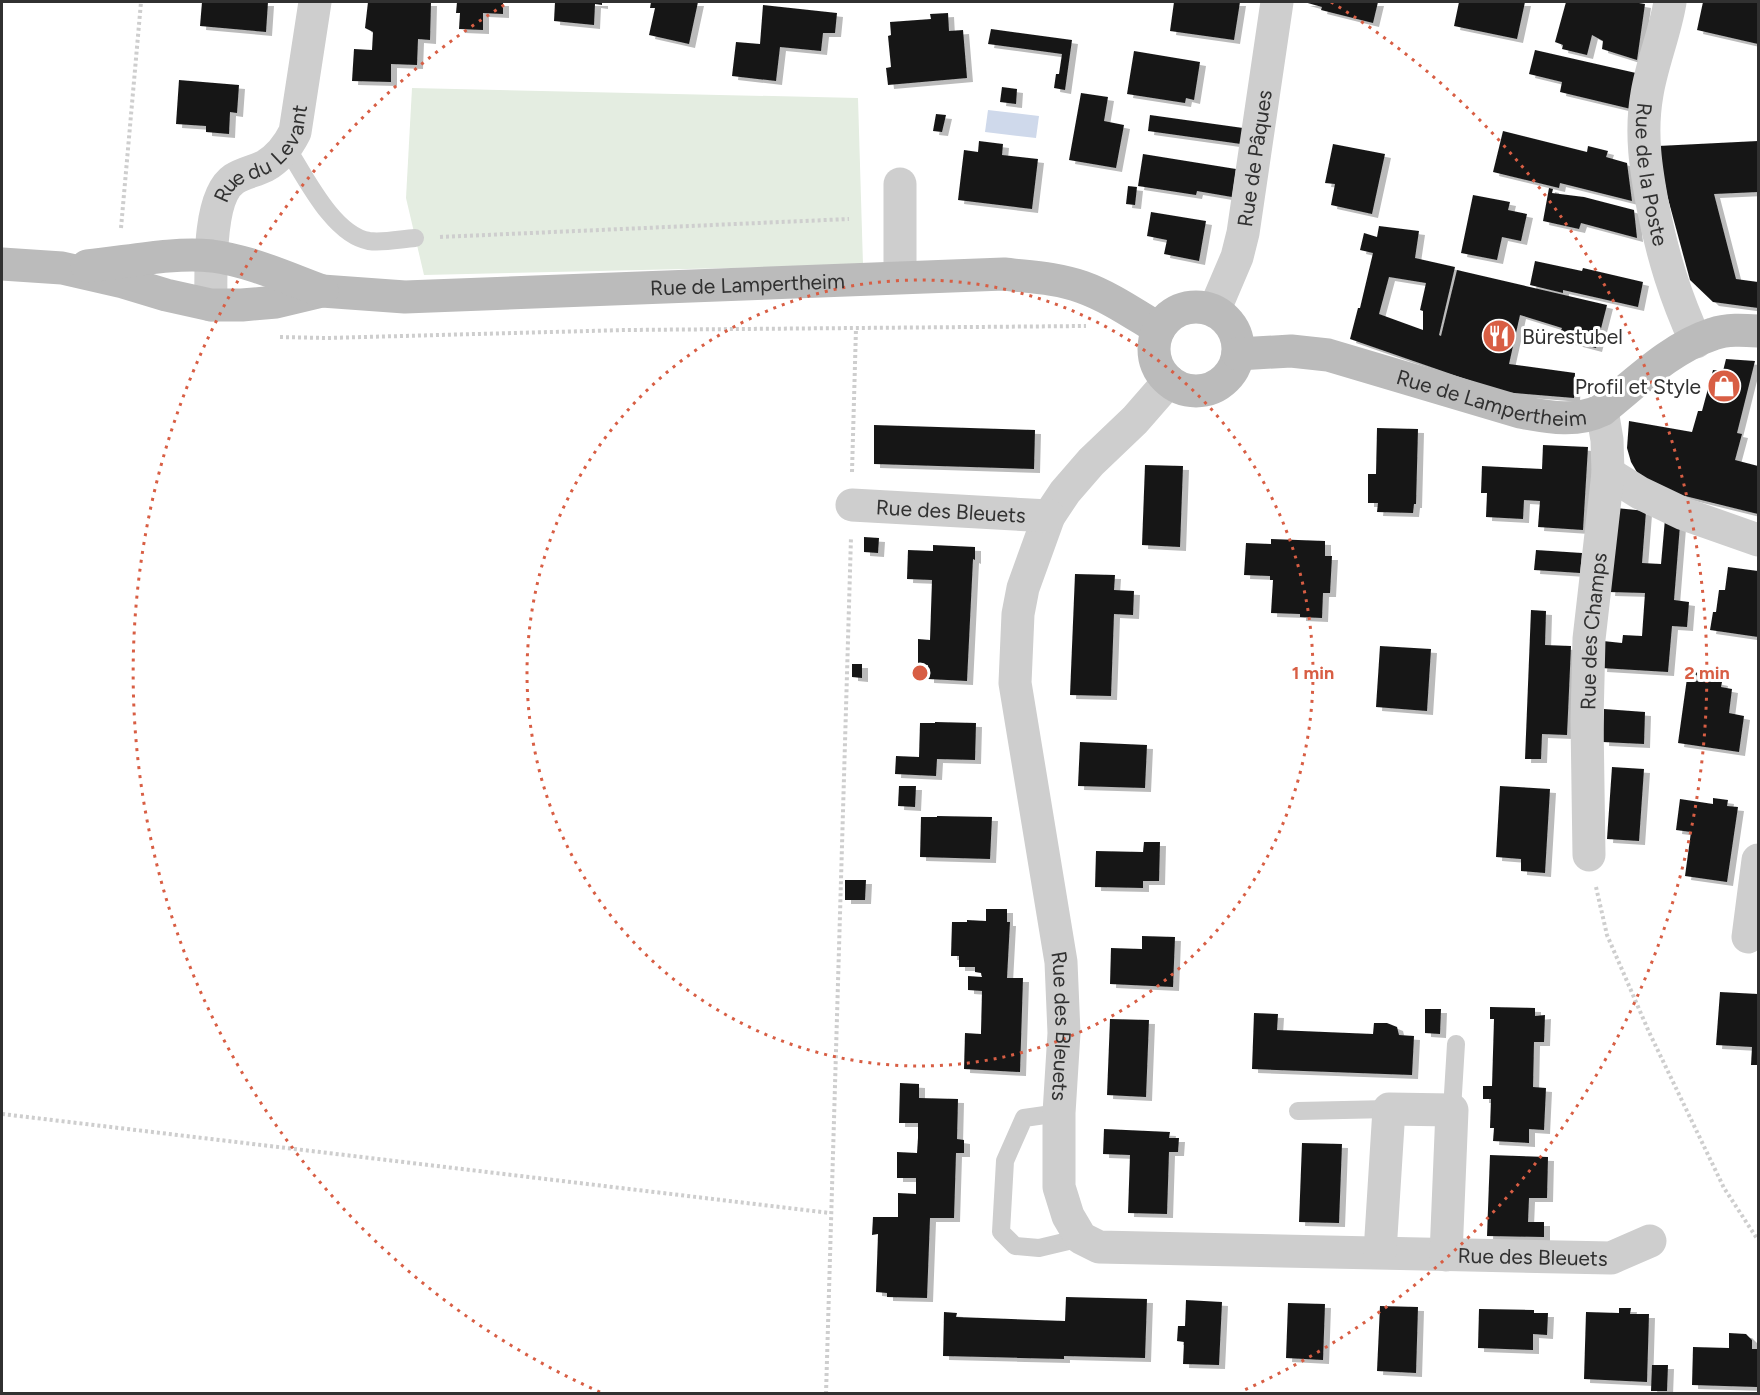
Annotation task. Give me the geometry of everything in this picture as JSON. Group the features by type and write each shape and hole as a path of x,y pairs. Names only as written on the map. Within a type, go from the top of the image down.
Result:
{"main road":[{"path":"62,268 161,257 212,256 243,263 322,291"},
{"path":"2,264 62,268 166,295 211,304 242,305 276,302 322,291"},
{"name":"Rue de Lampertheim","path":"322,291 405,297 1005,274 1042,278 1081,286 1112,301 1159,329"},
{"path":"1192,307 1214,311 1225,318 1234,330 1239,346 1238,354 1229,376 1217,387 1203,391 1184,390 1168,381 1159,369 1154,353 1159,329 1176,312 1192,307"},
{"name":"Rue de Lampertheim","path":"1238,354 1291,351 1328,356 1520,412 1575,418 1593,415 1602,410 1667,358 1714,333 1738,329 1758,331"}],"street":[{"name":"Rue du Levant","path":"211,304 215,213 224,192 233,180 266,166 287,148 295,132 315,2"},
{"name":"Rue de Pâques","path":"1214,311 1237,257 1243,233 1277,2"},
{"name":"Rue de la Poste","path":"1670,2 1647,95 1644,158 1662,253 1678,303 1696,342"},
{"path":"900,183 900,277"},
{"name":"Rue des Bleuets","path":"1168,381 1135,420 1090,462 1049,516 1023,588 1016,640 1015,683 1062,962 1064,1033 1059,1113 1059,1187 1068,1216 1081,1238 1099,1247 1611,1258 1650,1241"},
{"name":"Rue des Champs","path":"1589,855 1587,720 1589,639 1608,473 1607,440 1602,410"},
{"path":"1608,473 1640,493 1684,514 1758,540"},
{"name":"Rue des Bleuets","path":"852,505 1049,516"},
{"path":"1748,938 1758,860"},
{"path":"1380,1252 1389,1109 1452,1110"},
{"name":"Rue des Bleuets","path":"1446,1255 1452,1110"}],"lane":[{"path":"287,148 329,213 348,233 368,241 415,238"},
{"path":"1452,1110 1456,1044"},
{"path":"1298,1111 1389,1109"},
{"path":"1059,1113 1024,1118 1005,1161 1001,1232 1015,1246 1039,1248 1081,1238"}],"path":[{"path":"112,263 121,231 141,2"},
{"path":"415,238 849,219"},
{"path":"327,338 626,330 1094,326 1112,301"},
{"path":"826,1394 856,328"},
{"path":"1589,855 1607,935 1649,1032 1724,1188 1758,1240"},
{"path":"2,1114 830,1213"}],"shaded area":[{"path":"412,88 858,98 863,265 424,275 406,198"}],"water":[{"path":"988,110 1039,116 1036,138 985,132"}],"building":[{"path":"202,2 268,2 266,32 200,26"},
{"path":"368,2 431,2 430,40 418,39 417,65 391,64 391,82 352,81 354,49 372,50 373,32 365,28"},
{"path":"457,2 503,2 503,14 483,13 483,30 459,29 460,13 456,13"},
{"path":"555,2 602,2 602,5 595,4 594,25 554,21"},
{"path":"651,2 698,2 689,44 649,35 655,8 650,8"},
{"path":"1174,2 1240,2 1234,40 1170,31"},
{"path":"1304,2 1378,2 1373,23 1321,10 1322,7"},
{"path":"1459,2 1525,2 1517,39 1454,26"},
{"path":"1566,2 1645,4 1637,60 1602,49 1603,41 1592,35 1587,55 1562,49 1563,45 1555,42"},
{"path":"1703,2 1758,2 1758,44 1697,30"},
{"path":"763,5 837,13 835,33 823,33 821,51 780,47 776,81 732,76 736,42 760,44"},
{"path":"948,13 949,31 963,30 967,78 888,85 886,68 891,67 888,36 891,35 890,22 931,19 930,14"},
{"path":"991,29 1072,40 1065,90 1054,88 1062,54 988,44"},
{"path":"1535,50 1636,73 1631,109 1560,92 1562,82 1529,74"},
{"path":"1134,51 1200,62 1194,100 1186,98 1185,103 1127,94"},
{"path":"179,80 239,85 237,113 230,112 229,134 206,132 206,126 176,124"},
{"path":"1002,87 1017,89 1016,104 1000,102"},
{"path":"1081,93 1108,97 1104,121 1124,125 1116,168 1069,160"},
{"path":"936,114 946,115 942,132 933,131"},
{"path":"1150,115 1243,128 1241,144 1148,131"},
{"path":"1503,131 1587,152 1588,146 1608,151 1606,157 1627,163 1632,201 1560,183 1559,188 1493,172"},
{"path":"979,141 1003,144 1002,155 1038,159 1032,209 958,200 964,150 978,152"},
{"path":"1758,141 1758,192 1714,194 1736,279 1758,282 1758,308 1713,302 1690,280 1667,195 1658,146"},
{"path":"1333,144 1385,154 1372,214 1331,205 1335,184 1325,183"},
{"path":"1143,154 1236,169 1232,197 1197,191 1196,195 1138,186"},
{"path":"1128,186 1137,187 1135,205 1126,204"},
{"path":"1549,188 1553,189 1552,193 1584,197 1634,210 1637,238 1581,223 1579,229 1543,221"},
{"path":"1473,195 1510,202 1508,210 1527,214 1521,241 1502,237 1497,260 1461,253"},
{"path":"1151,212 1206,221 1199,261 1164,254 1167,240 1147,236"},
{"path":"1379,226 1419,231 1415,258 1455,267 1439,335 1441,336 1457,270 1607,305 1596,348 1558,338 1562,328 1520,315 1509,364 1575,373 1574,398 1503,392 1350,339 1373,253 1360,250 1364,233 1377,237","holes":["1389,277 1426,283 1420,310 1423,311 1423,330 1379,314"]},
{"path":"1535,261 1582,271 1583,268 1643,282 1638,307 1530,285"},
{"path":"1726,359 1755,361 1737,433 1742,434 1735,460 1758,466 1758,514 1685,496 1684,499 1638,474 1627,448 1629,421 1692,432 1698,411 1702,411 1713,370 1723,371"},
{"path":"874,425 1035,430 1034,469 874,464"},
{"path":"1377,428 1418,429 1416,504 1414,504 1413,513 1377,512 1378,503 1368,503 1368,474 1376,474"},
{"path":"1543,445 1588,447 1583,530 1538,527 1540,501 1524,500 1523,519 1486,517 1487,493 1481,493 1482,466 1542,469"},
{"path":"1145,465 1183,466 1180,547 1142,545"},
{"path":"1616,508 1646,511 1642,563 1661,564 1665,519 1680,525 1674,600 1689,602 1687,627 1672,626 1668,672 1601,668 1603,641 1622,643 1623,635 1642,636 1645,593 1609,592"},
{"path":"864,537 879,538 878,553 864,552"},
{"path":"1271,539 1325,541 1325,556 1332,556 1330,593 1323,593 1322,618 1300,617 1300,614 1271,613 1273,580 1270,580 1270,576 1244,575 1246,543 1271,544"},
{"path":"933,545 975,547 967,681 928,679 928,665 918,665 918,639 930,640 932,580 907,579 908,550 933,551"},
{"path":"1536,550 1582,553 1580,573 1534,570"},
{"path":"1728,567 1758,571 1758,637 1710,630 1713,612 1716,612 1719,590 1725,590"},
{"path":"1075,574 1115,575 1114,590 1134,591 1133,615 1114,614 1111,696 1070,695"},
{"path":"1531,610 1546,611 1545,645 1571,646 1567,735 1542,734 1541,759 1525,759"},
{"path":"1380,646 1431,649 1427,711 1376,707"},
{"path":"852,664 862,664 862,678 852,677"},
{"path":"1688,671 1708,674 1708,679 1722,682 1721,687 1732,689 1729,713 1744,716 1739,752 1678,743"},
{"path":"1604,709 1645,712 1644,744 1603,742"},
{"path":"920,723 976,723 975,760 937,759 936,776 895,774 896,756 919,757"},
{"path":"1080,742 1147,745 1145,788 1078,786"},
{"path":"1612,767 1644,769 1639,841 1607,839"},
{"path":"899,786 916,786 915,807 898,806"},
{"path":"1500,786 1550,789 1545,873 1521,871 1521,859 1496,857"},
{"path":"1713,798 1728,800 1727,806 1738,807 1727,882 1685,876 1691,832 1676,830 1680,799 1713,804"},
{"path":"921,817 992,817 990,859 920,857"},
{"path":"1144,842 1160,842 1159,881 1143,881 1143,888 1095,887 1096,851 1143,852"},
{"path":"845,880 866,880 865,900 845,900"},
{"path":"986,909 1007,909 1007,922 1010,922 1007,978 1023,978 1020,1072 964,1069 965,1033 981,1034 982,991 968,990 968,976 982,977 981,973 975,972 975,967 959,967 959,956 951,956 952,922 986,921"},
{"path":"1142,936 1175,937 1173,987 1110,984 1111,948 1142,949"},
{"path":"1720,992 1758,994 1758,1065 1751,1065 1752,1047 1716,1045"},
{"path":"1490,1007 1535,1008 1535,1016 1545,1015 1544,1042 1534,1042 1533,1087 1546,1088 1544,1130 1529,1129 1529,1143 1493,1141 1494,1128 1490,1128 1491,1099 1483,1099 1483,1086 1492,1086 1494,1019 1490,1019"},
{"path":"1425,1009 1441,1009 1440,1034 1425,1033"},
{"path":"1254,1013 1278,1014 1277,1030 1373,1034 1374,1023 1387,1023 1397,1027 1399,1035 1414,1036 1412,1075 1252,1069"},
{"path":"1110,1019 1149,1020 1146,1097 1107,1095"},
{"path":"900,1083 919,1084 919,1098 958,1099 957,1139 964,1140 964,1153 956,1153 954,1218 930,1218 927,1298 887,1297 887,1293 876,1292 878,1234 872,1235 873,1217 898,1217 898,1193 916,1194 916,1178 897,1178 897,1152 917,1153 918,1138 918,1123 899,1123"},
{"path":"1104,1129 1170,1132 1169,1138 1179,1138 1178,1152 1169,1152 1167,1214 1128,1213 1130,1155 1103,1154"},
{"path":"1302,1143 1342,1144 1339,1223 1299,1222"},
{"path":"1490,1155 1548,1157 1547,1198 1529,1198 1528,1222 1544,1222 1544,1237 1487,1236"},
{"path":"1066,1297 1147,1299 1145,1358 1064,1356 1064,1359 943,1356 944,1312 957,1313 956,1317 1065,1321"},
{"path":"1186,1300 1222,1302 1219,1365 1183,1364 1184,1342 1177,1341 1178,1326 1185,1326"},
{"path":"1288,1303 1325,1304 1323,1360 1286,1358"},
{"path":"1380,1306 1418,1307 1416,1373 1377,1371"},
{"path":"1619,1308 1631,1308 1630,1314 1649,1314 1647,1382 1584,1379 1586,1312 1619,1313"},
{"path":"1479,1309 1534,1310 1534,1313 1548,1313 1547,1335 1533,1334 1533,1350 1478,1348"},
{"path":"1729,1333 1746,1334 1752,1340 1752,1349 1758,1349 1757,1387 1692,1385 1693,1347 1729,1348"},
{"path":"1652,1365 1668,1365 1667,1391 1651,1391"}],"place":[{"name":"Bürestubel","path":"1499,336"},
{"name":"Profil et Style","path":"1724,386"}]}
